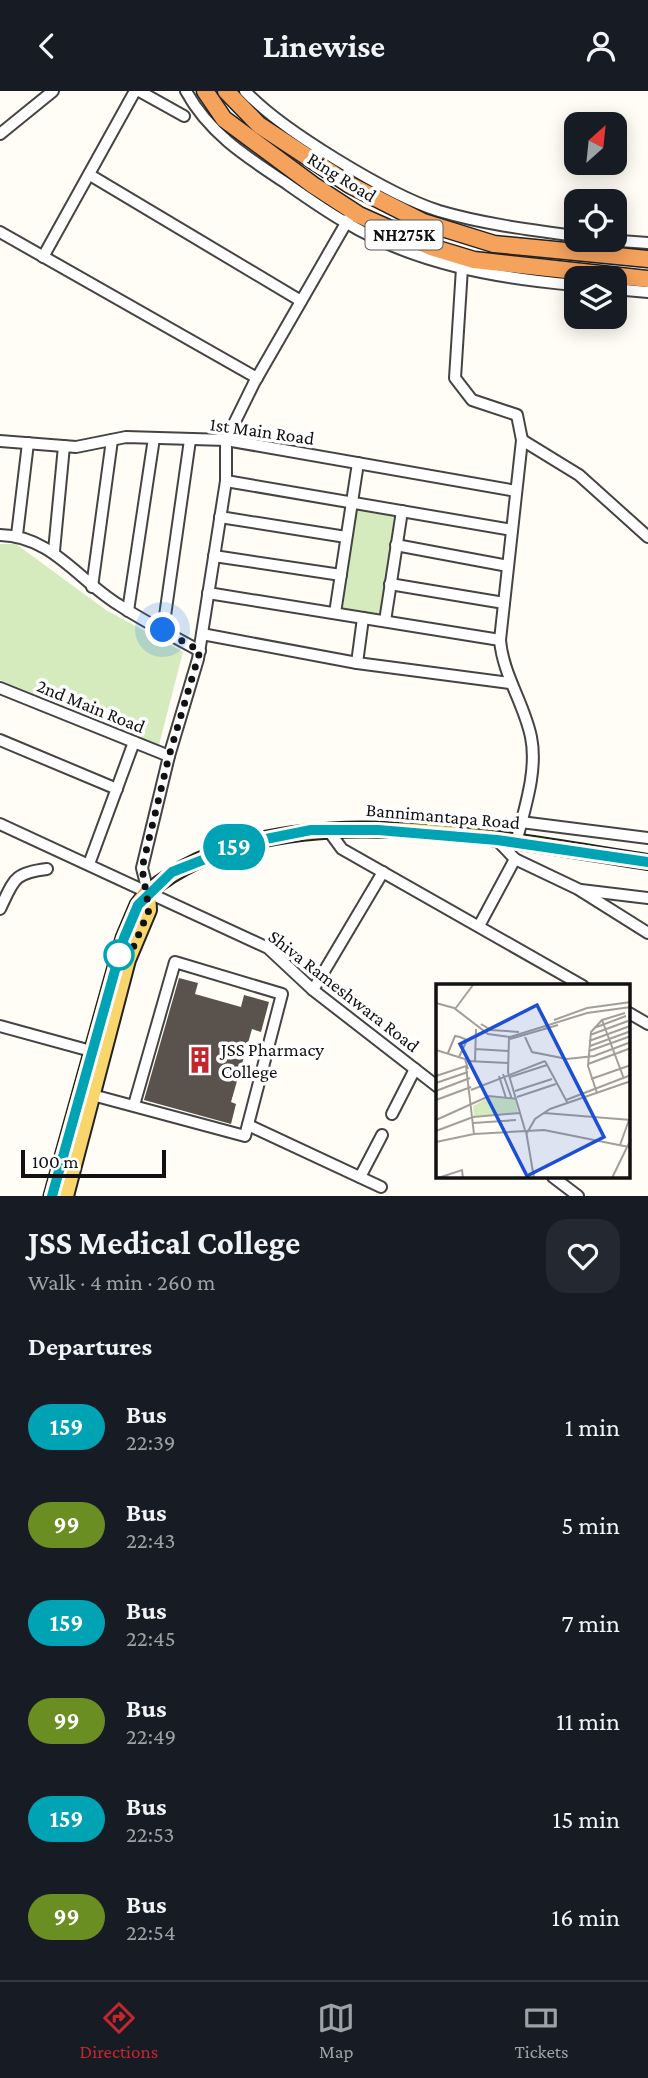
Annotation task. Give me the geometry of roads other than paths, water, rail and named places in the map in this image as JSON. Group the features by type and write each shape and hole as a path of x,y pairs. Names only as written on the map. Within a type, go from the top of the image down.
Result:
{"highway":[{"name":"Ring Road","path":"205,91 224,119 350,217 474,260 648,279"},
{"name":"Ring Road","path":"226,91 259,125 282,131 382,204 461,235 494,244 648,259"},
{"name":"Bannimantapa Road","path":"52,1196 86,1093 91,1051 124,938 138,905 148,892"}],"main road":[{"name":"Bannimantapa Road","path":"148,892 172,872 246,843 311,830 378,830 497,840 648,862"},
{"path":"65,1196 86,1093 128,960 149,910 148,892"}],"street":[{"path":"0,134 53,91"},
{"path":"43,257 137,91 184,115"},
{"path":"186,91 214,131 257,164 350,217 391,245 462,268 514,279 564,284"},
{"path":"245,91 282,131 377,183 439,210 564,234"},
{"path":"90,175 301,301"},
{"path":"148,892 142,868 169,756 200,651 226,481 226,440 257,379 350,217"},
{"path":"0,232 257,379"},
{"path":"627,241 648,243"},
{"path":"462,268 455,378 472,400 517,415 522,440 499,640 501,660 531,737 530,782 516,843"},
{"path":"627,290 648,292"},
{"path":"128,611 154,438"},
{"name":"1st Main Road","path":"0,441 64,446 154,438 226,440 516,491"},
{"path":"92,587 112,440"},
{"path":"163,630 190,440"},
{"path":"522,440 579,475 648,537"},
{"path":"17,535 28,443"},
{"path":"54,551 64,446"},
{"path":"335,613 358,463"},
{"path":"226,481 512,530"},
{"path":"385,621 402,511"},
{"path":"220,517 346,537"},
{"path":"0,535 17,535 37,541 54,551 92,587 128,611 200,651"},
{"path":"396,545 508,566"},
{"path":"214,556 341,575"},
{"path":"390,584 504,603"},
{"path":"208,593 499,640"},
{"path":"357,663 363,618"},
{"path":"202,634 357,663 510,683"},
{"name":"2nd Main Road","path":"0,688 169,756"},
{"path":"0,740 117,789"},
{"path":"89,864 134,742"},
{"path":"521,822 648,838"},
{"path":"0,824 148,892"},
{"path":"328,830 342,849 580,984"},
{"path":"497,840 516,859 578,889 648,933"},
{"path":"479,926 516,859"},
{"path":"0,909 14,881 25,871 47,869"},
{"path":"313,990 383,872"},
{"path":"578,889 648,898"},
{"name":"Shiva Rameshwara Road","path":"148,892 268,948 313,990 436,1085"},
{"path":"86,1093 246,1136 282,994 175,962 134,1105"},
{"path":"630,1014 648,1024"},
{"path":"0,1026 91,1051"},
{"path":"392,1114 415,1069"},
{"path":"248,1125 380,1187"},
{"path":"360,1177 383,1135"},
{"path":"554,1178 578,1196"}],"place":[{"name":"JSS Pharmacy College","path":"200,1060"}]}
